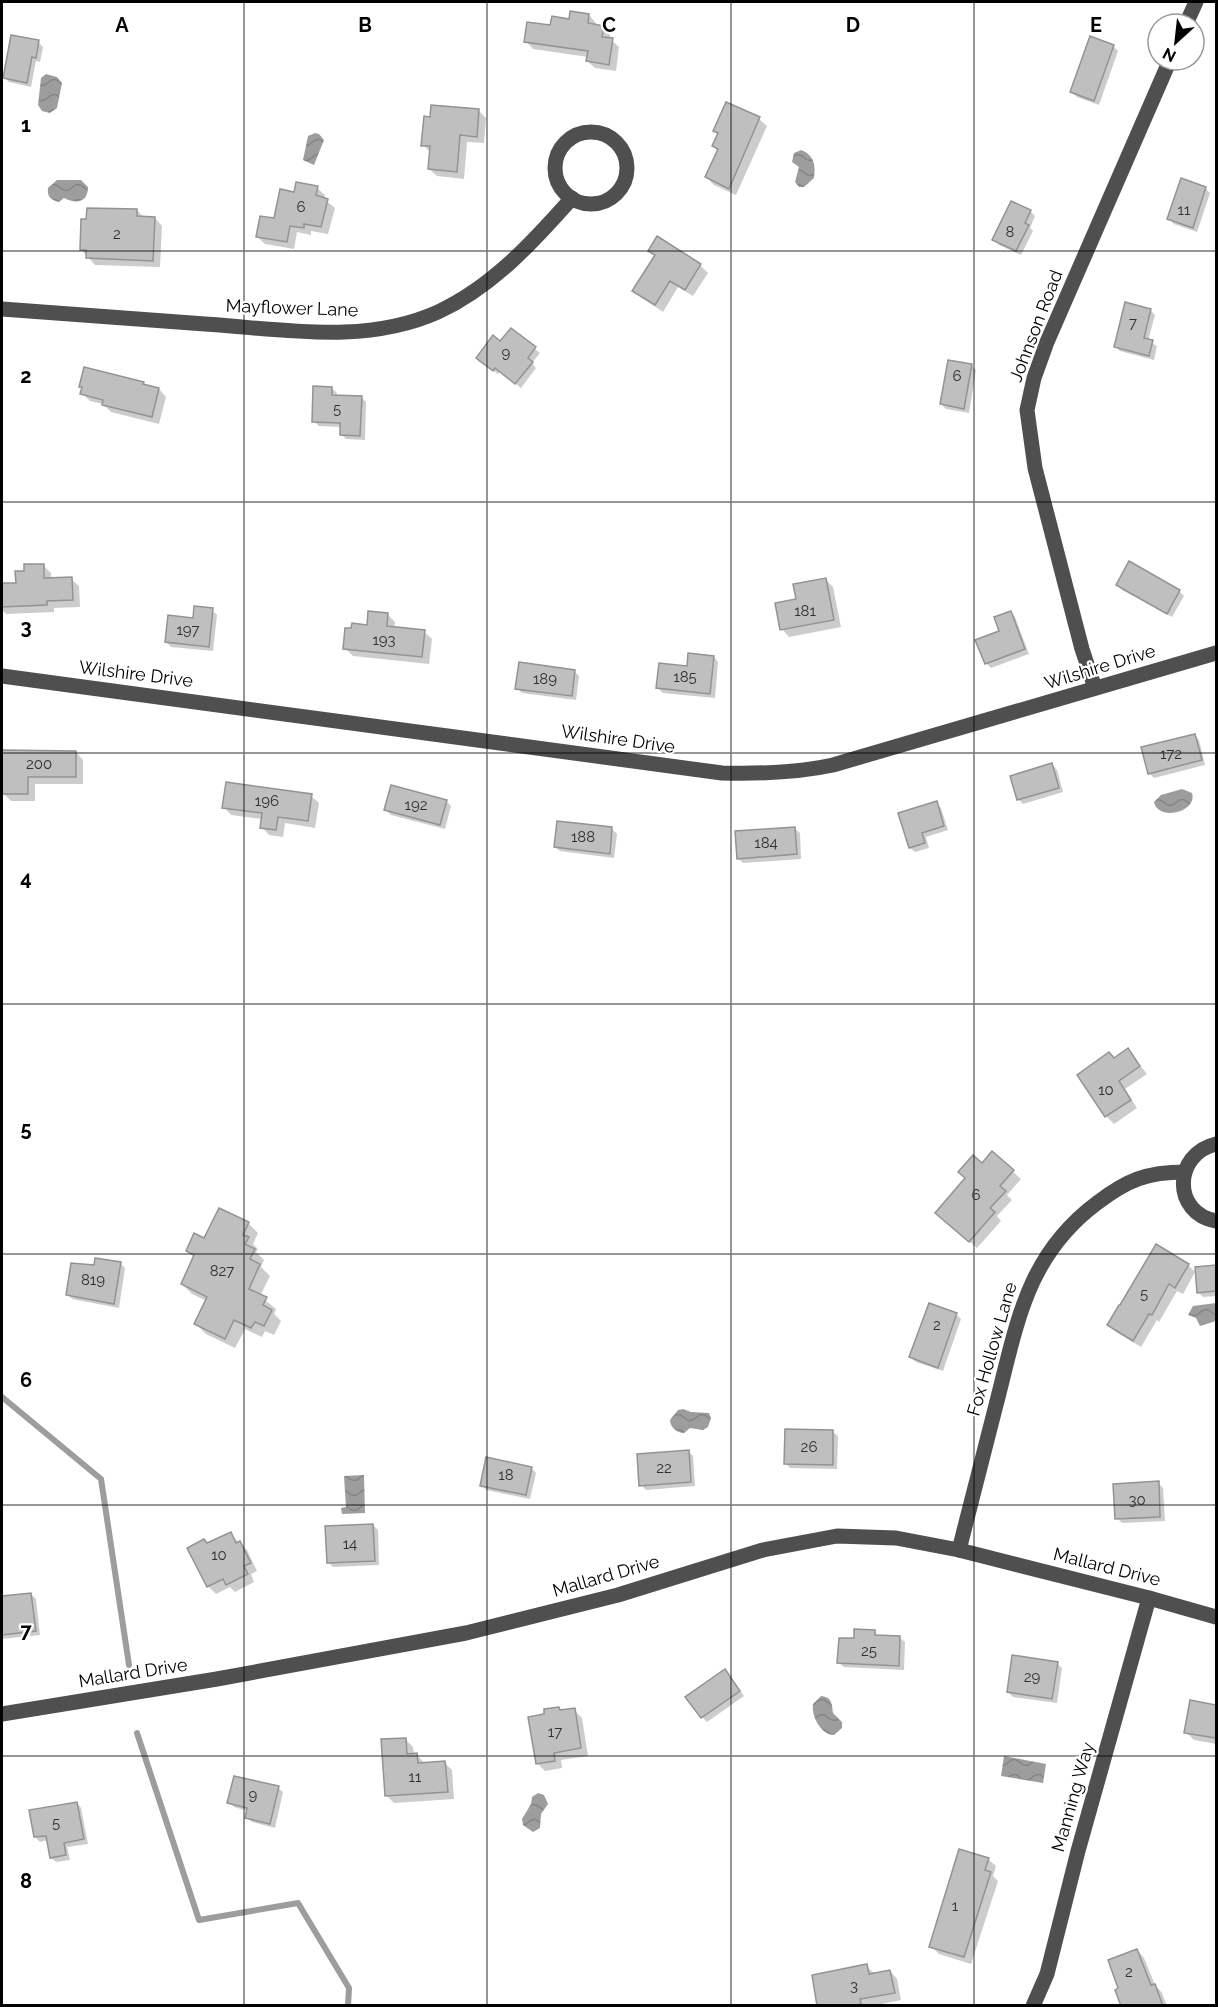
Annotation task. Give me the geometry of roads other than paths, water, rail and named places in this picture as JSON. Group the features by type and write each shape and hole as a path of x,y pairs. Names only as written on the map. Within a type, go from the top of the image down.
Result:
{"street":[{"name":"Johnson Road","path":"1095,688 1082,649 1035,468 1027,410 1034,378 1047,342 1165,72"},
{"path":"592,132 606,135 618,144 625,156 627,171 623,185 613,196 600,202 585,203 572,198 558,182 555,168 558,154 566,142 578,134 592,132"},
{"name":"Mayflower Lane","path":"2,309 322,332 384,328 411,322 439,311 493,277 537,238 572,198"},
{"name":"Wilshire Drive","path":"2,676 722,773 774,774 833,765 1216,653"},
{"path":"1216,1144 1197,1154 1187,1165 1184,1188 1188,1202 1198,1213 1216,1221"},
{"name":"Fox Hollow Lane","path":"958,1550 1016,1327 1034,1275 1058,1238 1073,1222 1110,1192 1146,1175 1163,1172 1185,1173"},
{"name":"Mallard Drive","path":"2,1714 217,1679 465,1633 618,1595 763,1550 837,1536 896,1538 958,1550 1216,1617"},
{"name":"Manning Way","path":"1033,2006 1047,1974 1078,1851 1149,1598"}],"water":[{"path":"46,74 57,77 62,83 57,108 50,113 42,111 38,105 41,78"},
{"path":"315,133 324,140 314,165 303,160 308,136"},
{"path":"801,150 811,158 815,169 814,178 804,187 799,187 795,182 799,167 792,162 794,153"},
{"path":"57,180 81,180 88,187 86,196 80,201 64,198 59,202 51,199 48,188"},
{"path":"1182,789 1192,793 1192,800 1184,809 1169,813 1157,808 1154,802 1161,795"},
{"path":"1216,1303 1216,1321 1200,1326 1196,1318 1188,1315 1193,1306"},
{"path":"678,1410 709,1413 711,1418 708,1427 703,1430 690,1428 684,1433 676,1431 670,1420"},
{"path":"364,1475 365,1513 342,1514 341,1508 346,1507 344,1476"},
{"path":"821,1696 829,1699 833,1713 842,1722 842,1728 834,1735 821,1728 814,1714 813,1704"},
{"path":"1004,1756 1046,1764 1043,1783 1001,1776"},
{"path":"538,1793 544,1795 548,1804 541,1814 540,1828 533,1832 523,1825 522,1819 531,1804 532,1797"}],"waterway":[{"path":"2,1397 101,1479 129,1665"},
{"path":"137,1733 199,1920 298,1903 349,1988 348,2006"}]}
